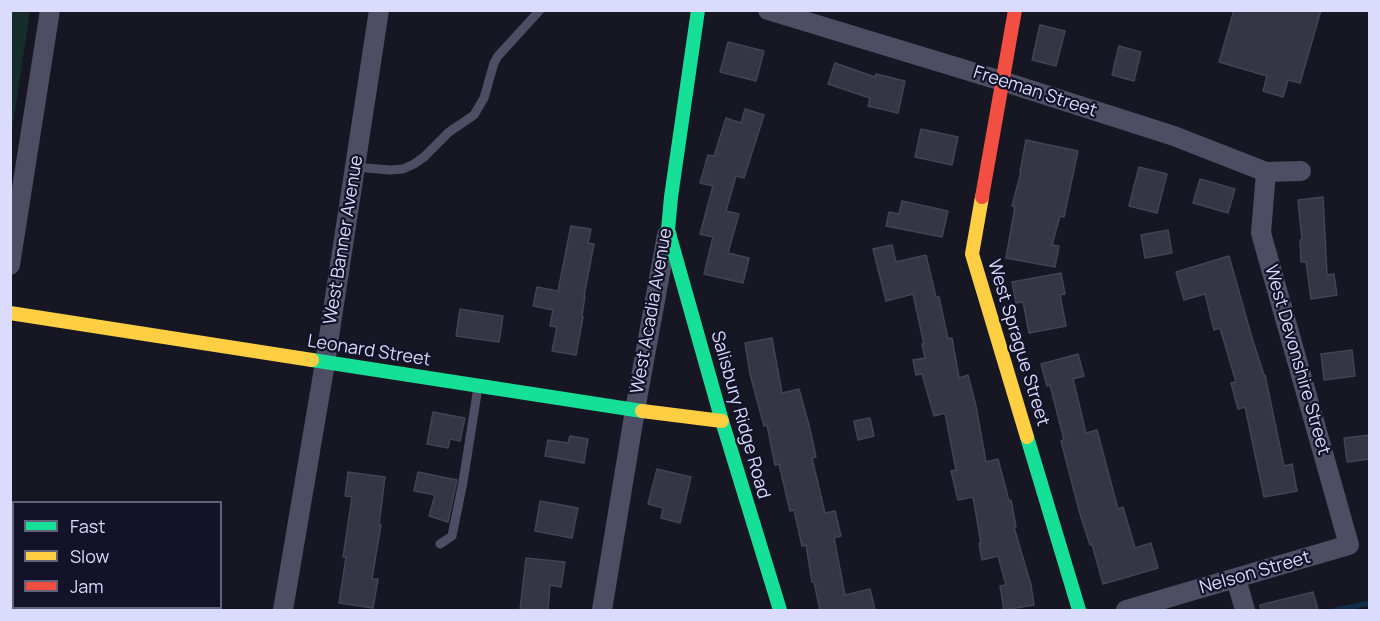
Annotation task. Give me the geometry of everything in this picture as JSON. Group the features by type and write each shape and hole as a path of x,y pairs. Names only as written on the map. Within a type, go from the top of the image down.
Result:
{"street":[{"path":"10,265 14,213 50,10"},
{"name":"West Banner Avenue","path":"283,610 325,363 378,10"},
{"name":"West Acadia Avenue","path":"602,610 634,410 668,230 698,10"},
{"name":"Freeman Street","path":"768,10 1174,136 1266,172 1301,171"},
{"name":"West Sprague Street","path":"1015,10 972,254 1079,610"},
{"name":"West Devonshire Street","path":"1266,172 1261,233 1349,545"},
{"name":"Salisbury Ridge Road","path":"668,230 722,421 780,610"},
{"name":"Leonard Street","path":"10,313 634,410 722,421"},
{"name":"Nelson Street","path":"1126,610 1349,545"},
{"path":"1236,579 1245,610"}],"lane":[{"path":"355,167 403,169 424,157 449,132 474,115 487,89 498,56 540,10"},
{"path":"440,544 452,536 478,386"}],"green space":[{"path":"10,11 30,11 11,137"}],"building":[{"path":"1234,10 1321,10 1300,83 1288,80 1283,97 1263,91 1267,76 1219,62"},
{"path":"1040,25 1065,31 1056,66 1032,60"},
{"path":"728,42 764,51 756,81 720,72"},
{"path":"1119,46 1141,52 1134,81 1112,75"},
{"path":"835,63 875,77 876,74 905,81 898,113 868,106 870,98 828,84"},
{"path":"745,109 764,115 744,178 736,176 726,211 739,214 728,253 749,258 743,283 704,274 713,237 700,234 713,186 700,183 708,155 714,156 726,118 741,123"},
{"path":"921,129 958,137 952,165 915,157"},
{"path":"1026,140 1078,151 1064,217 1060,216 1052,245 1059,246 1055,267 1006,258 1015,207 1012,206"},
{"path":"1139,167 1167,174 1157,213 1129,206"},
{"path":"1200,179 1235,189 1228,213 1193,203"},
{"path":"1323,197 1327,275 1334,274 1337,295 1311,299 1306,262 1301,262 1300,240 1302,240 1298,200"},
{"path":"902,201 948,211 942,237 886,226 889,212 899,214"},
{"path":"571,226 591,229 588,243 594,244 576,355 552,351 557,327 550,326 553,310 533,306 537,287 558,291"},
{"path":"1168,230 1172,253 1145,258 1141,235"},
{"path":"892,245 896,262 926,255 936,297 939,297 948,339 952,338 959,378 968,375 986,462 998,459 1009,501 1011,500 1016,527 1014,527 1031,585 1034,605 1004,610 1000,586 1006,585 998,556 982,560 973,497 958,500 951,471 956,470 945,413 934,416 922,374 916,375 913,360 925,358 913,294 886,301 873,249"},
{"path":"1229,256 1265,375 1284,466 1292,464 1297,491 1264,497 1245,407 1238,409 1231,383 1236,382 1220,328 1214,330 1205,294 1184,300 1176,272"},
{"path":"1061,273 1065,294 1060,295 1066,326 1029,333 1023,302 1016,303 1012,282"},
{"path":"460,309 503,316 499,342 456,336"},
{"path":"772,338 782,393 799,389 816,457 812,458 825,513 835,511 841,536 834,538 845,595 870,589 875,610 820,610 814,582 812,582 806,545 802,546 794,510 790,511 779,464 775,465 767,425 764,426 750,374 745,343"},
{"path":"1352,350 1355,376 1324,380 1321,354"},
{"path":"1078,354 1084,376 1073,379 1086,433 1097,430 1118,509 1123,507 1135,548 1151,543 1158,568 1103,584 1092,544 1090,545 1080,514 1061,441 1064,440 1050,385 1047,386 1041,364"},
{"path":"433,412 465,418 460,441 450,439 448,448 427,444"},
{"path":"870,418 874,436 858,440 854,421"},
{"path":"1370,435 1370,459 1347,462 1344,438"},
{"path":"570,436 588,439 584,463 545,456 548,440 568,443"},
{"path":"657,469 691,477 680,523 661,518 663,508 648,504"},
{"path":"348,472 385,477 379,525 381,525 372,579 378,579 373,608 339,603 352,497 345,496"},
{"path":"418,472 457,480 448,522 429,516 435,495 414,491"},
{"path":"540,501 578,508 572,538 535,531"},
{"path":"526,558 565,562 561,587 550,585 548,610 520,610"},
{"path":"1313,592 1318,610 1261,610 1260,605"}],"waterway":[{"path":"1336,610 1370,603"}],"traffic: fast":[{"path":"698,10 668,230 722,421 780,610"},
{"path":"312,360 642,411"},
{"path":"1027,437 1079,610"}],"traffic: slow":[{"path":"982,197 972,254 1027,437"},
{"path":"10,313 312,360"},
{"path":"642,411 722,421"}],"traffic: jam":[{"path":"982,197 1015,10"}]}
